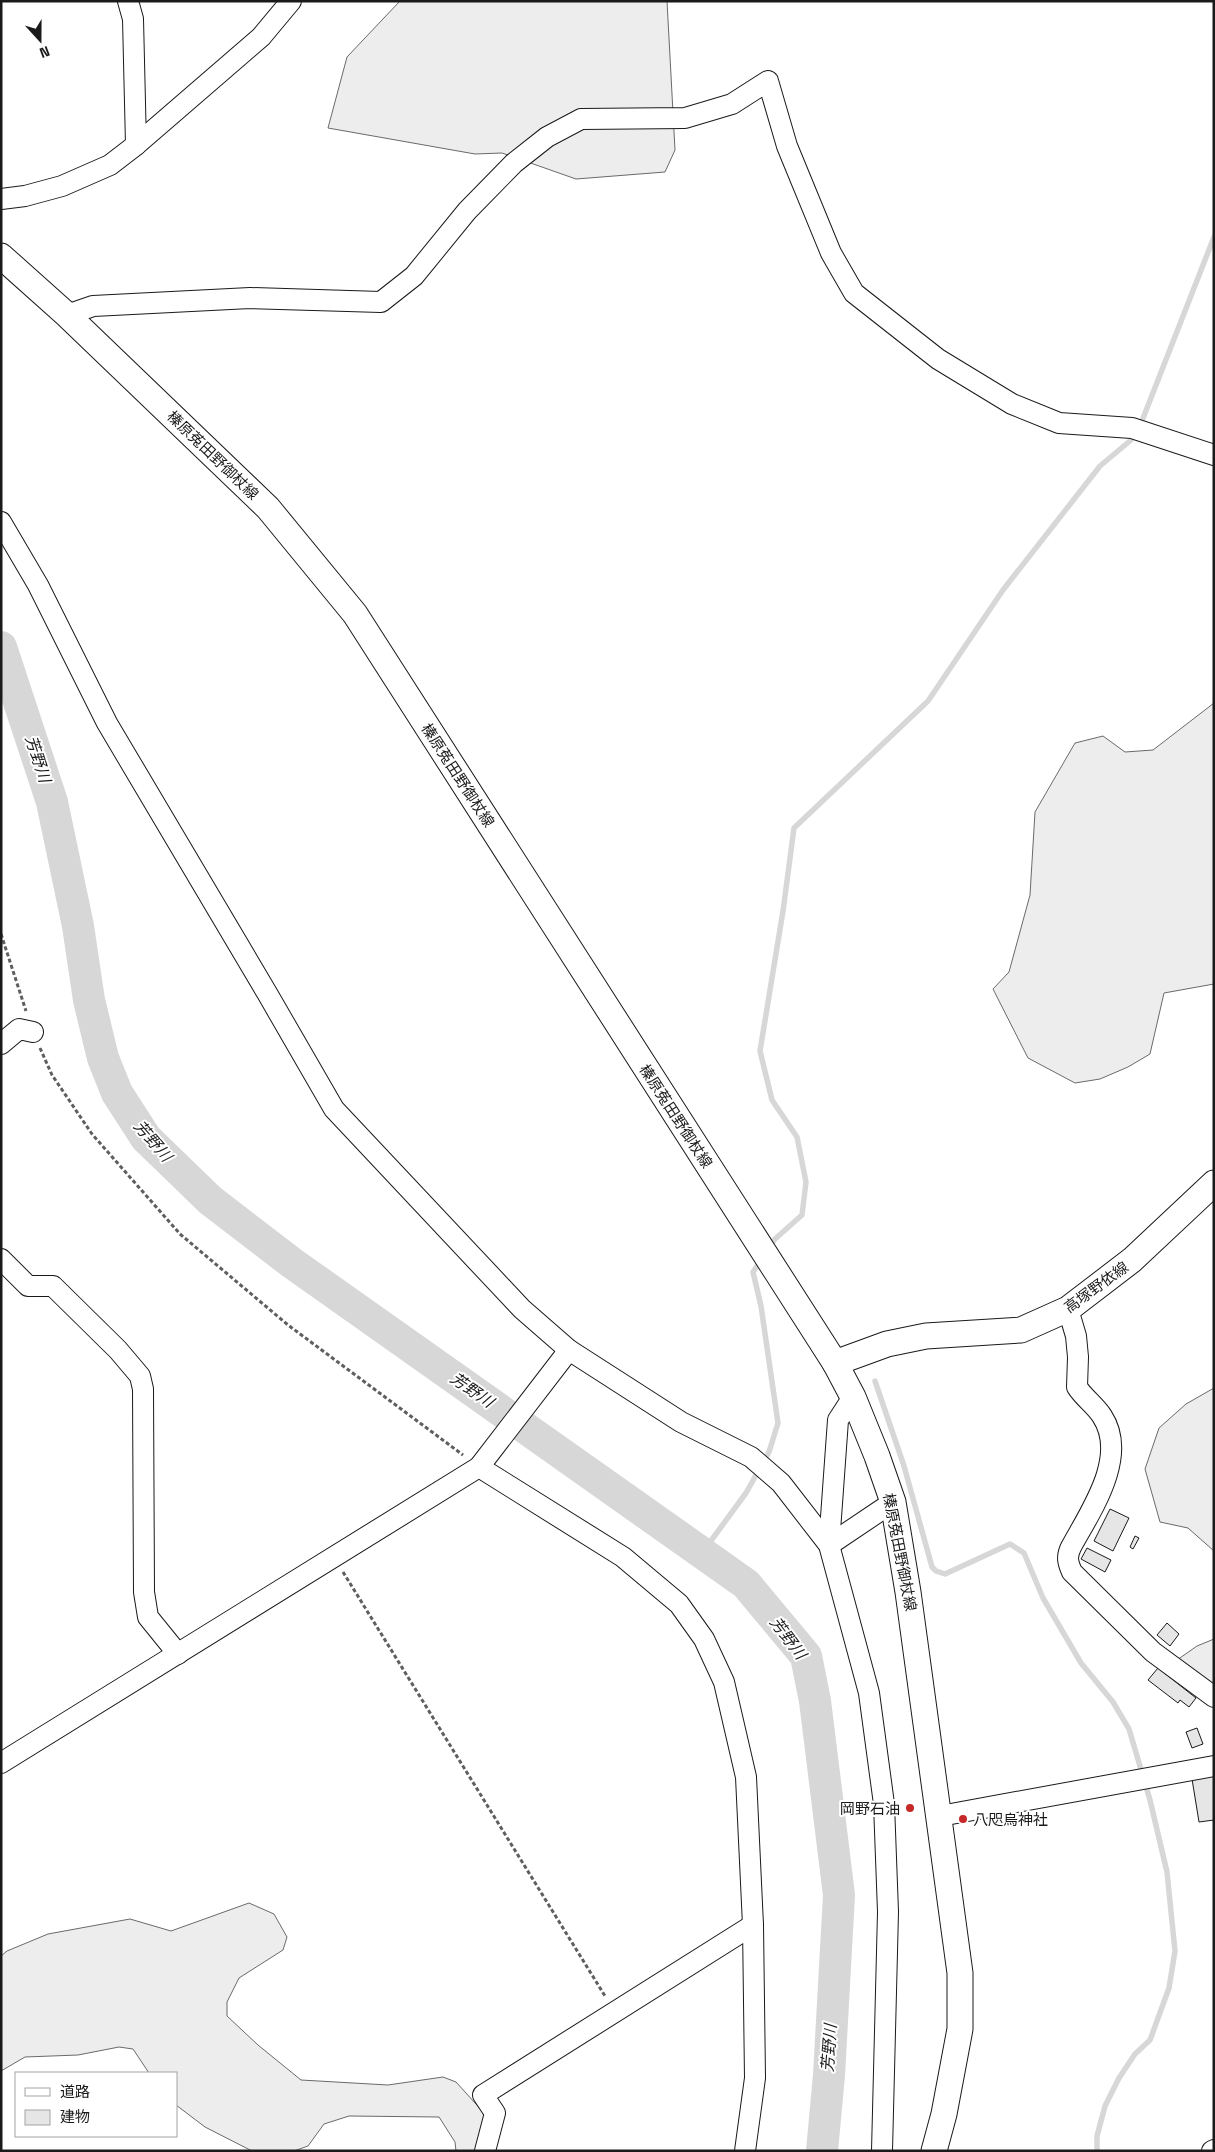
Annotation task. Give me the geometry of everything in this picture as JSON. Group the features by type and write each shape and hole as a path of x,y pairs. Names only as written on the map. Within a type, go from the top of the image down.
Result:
{"main road":[{"name":"榛原菟田野御杖線","path":"1,256 68,315 268,508 356,614 835,1363 853,1397 893,1502 908,1592 940,1816 960,1973 960,2029 944,2114 934,2151"},
{"name":"高塚野依線","path":"835,1363 887,1344 926,1336 1021,1330 1068,1309 1132,1260 1214,1183"}],"street":[{"path":"128,1 133,19 136,145"},
{"path":"1,199 25,196 62,186 110,165 136,145 261,37 290,1"},
{"path":"68,315 93,306 250,298 381,302 414,276 467,211 514,163 547,137 581,119 685,118 732,104 768,80 791,155 831,253 854,293 938,359 1012,404 1059,423 1142,431 1214,455"},
{"path":"1,522 38,584 107,723 334,1109 566,1354 681,1422 751,1457 780,1483 829,1545"},
{"path":"1,1044 19,1029 33,1032"},
{"path":"1,1259 28,1286 53,1286 118,1350 140,1376 143,1389 144,1592 148,1616 178,1654"},
{"path":"1068,1309 1076,1336 1078,1357 1077,1387 1102,1417 1111,1449 1102,1490 1071,1547 1068,1554 1068,1563 1072,1572 1153,1652 1214,1697"},
{"path":"1,1764 483,1462 566,1354"},
{"path":"853,1397 838,1420 829,1545 869,1693 884,1804 888,1912 882,2151"},
{"path":"483,1462 623,1556 679,1604 704,1639 724,1682 746,1777 753,1925 755,2078 745,2151"},
{"path":"829,1545 893,1502"},
{"path":"940,1816 1214,1766"},
{"path":"485,2151 495,2113 483,2095 753,1925"}],"path":[{"path":"1,934 33,1032 52,1076 92,1134 180,1234 288,1324 483,1462"},
{"path":"334,1557 614,2012"}],"shaded area":[{"path":"400,1 667,1 675,150 665,172 576,179 502,153 475,154 328,128 347,57"},
{"path":"1214,703 1214,984 1164,993 1150,1054 1128,1067 1100,1079 1075,1083 1028,1058 993,989 1009,972 1030,895 1035,812 1075,743 1103,736 1125,752 1153,750"},
{"path":"1214,1388 1214,1551 1188,1528 1160,1522 1145,1469 1159,1428 1186,1404"},
{"path":"1214,1639 1214,1692 1177,1660 1197,1646"},
{"path":"249,1903 274,1914 287,1937 283,1950 239,1978 227,2002 227,2016 258,2045 301,2080 388,2085 443,2077 456,2082 485,2114 482,2151 456,2151 455,2142 439,2117 349,2116 324,2124 308,2146 294,2151 252,2151 205,2127 178,2107 178,2072 148,2072 133,2049 119,2047 78,2055 25,2057 1,2071 1,1956 7,1951 48,1934 130,1919 171,1931"}],"building":[{"path":"1110,1509 1129,1518 1113,1551 1094,1541"},
{"path":"1135,1536 1139,1538 1133,1549 1130,1547"},
{"path":"1087,1548 1111,1560 1105,1572 1081,1559"},
{"path":"1167,1623 1179,1634 1170,1646 1157,1635"},
{"path":"1158,1668 1196,1698 1189,1707 1180,1700 1178,1703 1148,1680"},
{"path":"1197,1728 1203,1744 1192,1748 1186,1732"},
{"path":"1214,1775 1214,1820 1199,1822 1192,1779"}],"waterway":[{"path":"1140,426 1214,237"},
{"path":"769,1248 775,1239 802,1215 806,1182 797,1137 772,1100 760,1051 783,911 794,828 928,701 1003,590 1100,466 1131,440 1135,434"},
{"name":"芳野川","path":"1,647 52,802 78,926 89,1000 103,1058 117,1093 146,1138 210,1200 292,1263 746,1584 806,1656 815,1701 839,1895 829,2075 822,2151"},
{"path":"702,1553 746,1493 769,1452 778,1423 761,1306 753,1272 761,1260"},
{"path":"875,1381 904,1466 932,1567 936,1571 945,1574 1010,1544 1024,1553 1043,1598 1081,1663 1113,1702 1129,1729 1150,1800 1167,1872 1175,1951 1169,1988 1150,2040 1135,2054 1119,2078 1105,2106 1097,2136 1097,2151"}],"place":[{"name":"岡野石油","path":"910,1808"},
{"name":"八咫烏神社","path":"963,1819"}]}
